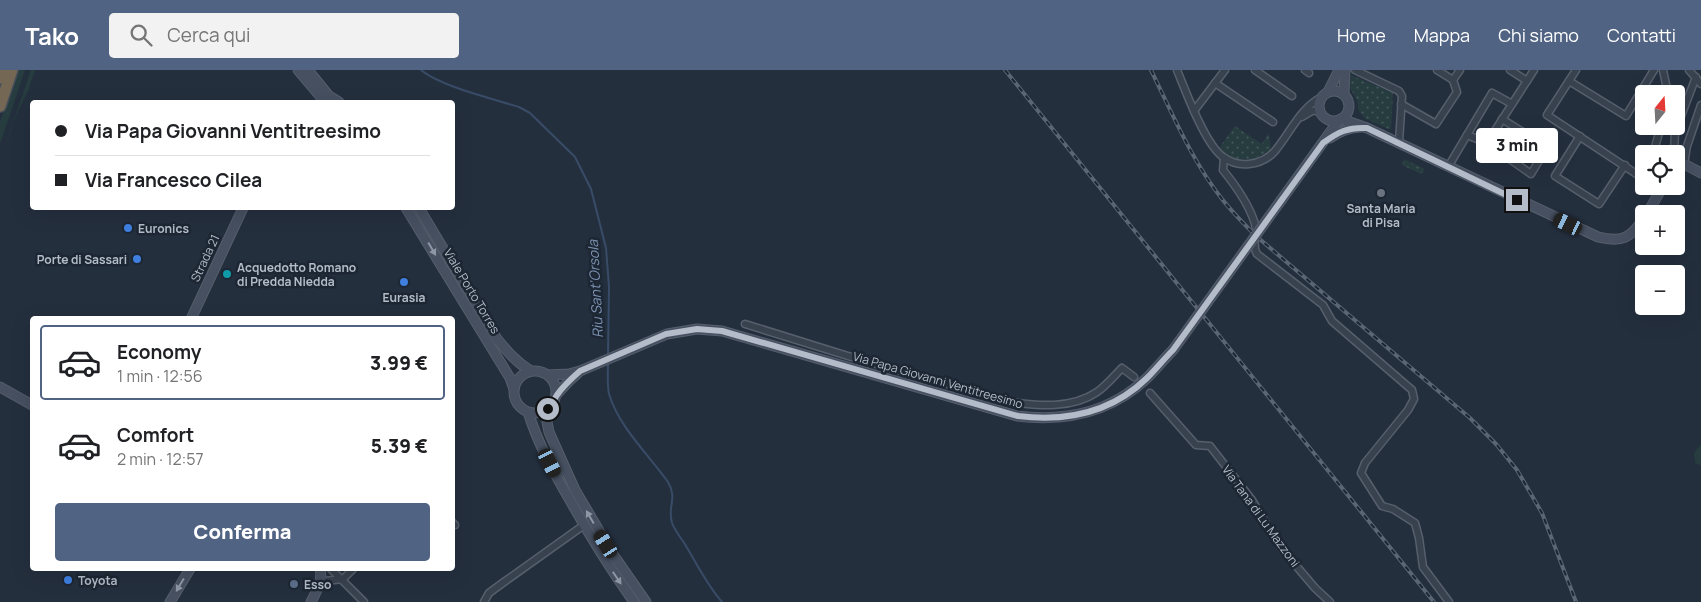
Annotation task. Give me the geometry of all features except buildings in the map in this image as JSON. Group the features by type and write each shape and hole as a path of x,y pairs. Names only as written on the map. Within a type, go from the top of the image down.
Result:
{"highway":[{"path":"0,78 3,70"},
{"path":"0,106 12,70"}],"main road":[{"path":"298,70 323,100"},
{"path":"308,70 329,96 336,100"},
{"path":"1323,143 1326,126 1320,101 1340,70"},
{"path":"1344,94 1345,70"},
{"path":"1322,113 1333,121 1340,120 1345,117 1349,109 1349,101 1344,94 1336,91 1325,94"},
{"path":"1349,109 1353,116 1367,128"},
{"path":"1340,120 1367,128 1399,142 1598,237 1609,240 1625,238 1635,232"},
{"name":"Via Papa Giovanni Ventitreesimo","path":"548,374 569,374 580,371 666,334 697,329 722,331 1018,416 1037,419 1056,418 1094,412 1121,398 1146,379 1173,350 1340,120"},
{"path":"1323,143 1347,128 1367,128"},
{"path":"1685,167 1701,173"},
{"name":"Strada 21","path":"192,316 241,210"},
{"name":"Viale Porto Torres","path":"407,210 510,378 514,389"},
{"name":"Viale Porto Torres","path":"420,210 497,339 512,356 531,371"},
{"path":"531,371 540,371 548,374 556,388 554,403 542,412 528,412 522,409 514,396 517,380 523,374 531,371"},
{"name":"Via Papa Giovanni Ventitreesimo","path":"556,395 580,371"},
{"path":"0,387 30,404"},
{"path":"548,409 547,422 549,432 575,490 614,556 646,602"},
{"path":"528,412 534,432 584,525 634,602"},
{"path":"170,602 189,571"},
{"path":"311,602 318,587 320,571"}],"street":[{"path":"1177,70 1194,111 1211,144 1224,158 1233,162 1247,164 1261,162 1269,158 1309,105 1325,94"},
{"path":"1194,111 1225,70"},
{"path":"1255,70 1292,96"},
{"path":"1355,70 1368,72 1399,91 1402,96 1399,142"},
{"path":"1401,104 1436,124 1457,92 1453,80 1437,70"},
{"path":"1453,80 1460,70"},
{"path":"1510,70 1527,81"},
{"path":"1487,143 1534,70"},
{"path":"1576,70 1548,115 1635,173"},
{"path":"1569,81 1626,116 1654,70"},
{"path":"1663,70 1666,85"},
{"path":"1689,70 1698,77 1701,84"},
{"path":"1674,145 1675,132 1698,77"},
{"path":"1215,83 1273,122"},
{"path":"1448,167 1492,93 1512,104"},
{"path":"1685,148 1701,105"},
{"path":"1299,119 1311,111 1322,113"},
{"path":"1467,135 1487,143 1531,174 1547,147 1502,119"},
{"path":"1580,136 1554,176 1599,204 1624,165"},
{"path":"1224,158 1224,170 1241,192 1255,223 1254,249 1257,254 1323,305 1332,322 1412,390 1414,400 1408,410 1365,463 1361,474 1382,506 1393,509 1414,523 1420,538 1423,567 1449,602"},
{"path":"745,324 848,356 1011,402 1036,406 1061,404 1082,399 1097,392 1122,368 1134,377"},
{"path":"841,366 848,356"},
{"name":"Via Tana di Lu Mazzoni","path":"1150,393 1196,445 1210,446 1252,500 1281,548 1315,588 1330,602"},
{"path":"484,602 504,582 584,525"},
{"path":"333,571 364,602"},
{"path":"318,587 324,581 343,579 351,571"}],"green space":[{"path":"19,70 25,70 0,144 0,121"},
{"path":"31,70 35,70 28,91 17,113 0,160"},
{"path":"1351,75 1393,93 1391,130 1366,119 1359,111 1357,100 1350,88"},
{"path":"1235,126 1262,144 1269,133 1271,149 1258,157 1245,160 1225,153 1219,148"},
{"path":"1404,159 1425,169 1421,174 1402,165"},
{"path":"1701,444 1701,466 1695,463 1694,453"}],"waterway":[{"name":"Riu Sant'Orsola","path":"421,70 454,87 519,107 530,113 575,157 591,189 606,248 609,287 608,355"},
{"name":"Riu Sant'Orsola","path":"608,362 608,390 614,406 627,429 668,482 672,493 671,517 673,526 707,582 722,602"}],"railway":[{"path":"1005,70 1434,602"},
{"path":"1151,70 1201,169 1234,213 1256,236 1470,418 1496,444 1517,470 1542,513 1576,602"}],"place":[{"name":"Santa Maria di Pisa","path":"1381,193"},
{"name":"Euronics","path":"128,228"},
{"name":"Porte di Sassari","path":"137,259"},
{"name":"Acquedotto Romano di Predda Niedda","path":"227,274"},
{"name":"Eurasia","path":"404,282"},
{"name":"Toyota","path":"68,580"},
{"name":"Esso","path":"294,584"}],"route":[{"path":"548,409 554,403 556,395 580,371 666,334 697,329 722,331 1018,416 1037,419 1094,412 1121,398 1146,379 1173,350 1323,143 1338,132 1347,128 1367,128 1517,200"}]}
